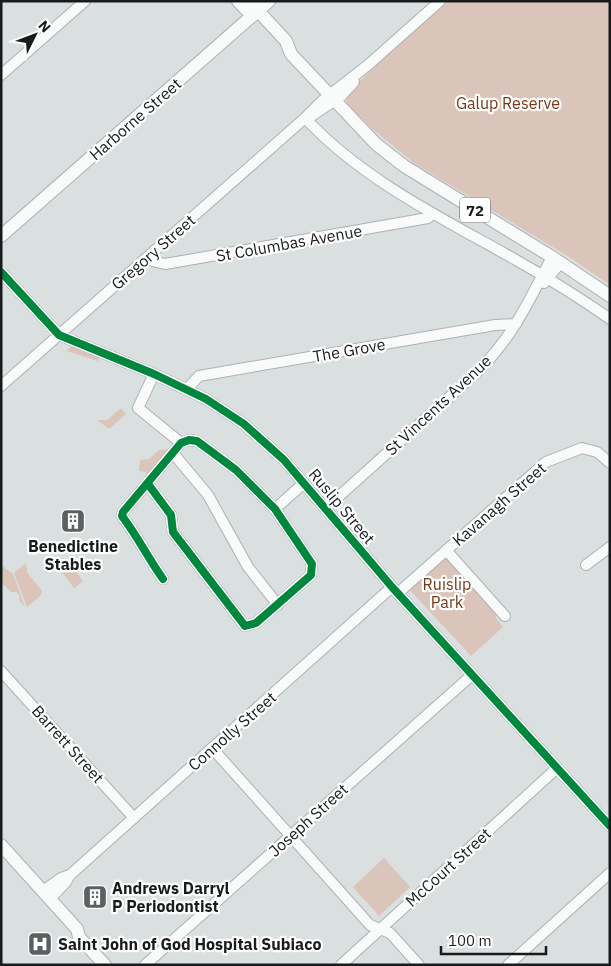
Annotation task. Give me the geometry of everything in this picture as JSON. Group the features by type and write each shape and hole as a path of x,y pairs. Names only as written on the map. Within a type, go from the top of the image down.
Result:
{"main road":[{"name":"Harborne Street","path":"1,226 138,108 250,6 269,1"},
{"name":"Harborne Street","path":"1,236 250,6"},
{"name":"72","path":"250,6 286,42 291,54 376,144 404,166 556,260 610,296"},
{"path":"1,845 77,929 80,937 105,965"},
{"path":"1,856 72,934 80,937"}],"street":[{"path":"1,75 85,1"},
{"name":"Gregory Street","path":"1,386 305,118 332,98 440,1"},
{"path":"305,118 324,138 374,177 432,214 545,277 610,319"},
{"name":"St Columbas Avenue","path":"145,259 165,264 428,218 432,214"},
{"name":"St Vincents Avenue","path":"326,508 476,373 498,350 556,260"},
{"name":"Ruslip Street","path":"1,272 59,335 187,389 244,424 284,460 395,590 556,769 610,826"},
{"name":"The Grove","path":"187,389 199,376 495,325 516,324"},
{"path":"154,374 138,408 181,443"},
{"path":"148,484 171,515 173,532 242,624 249,626 256,624 311,575 312,564 275,508 214,451 195,440 181,443 148,484 124,508 122,516 163,579"},
{"name":"Kavanagh Street","path":"395,590 446,550 538,468 554,458 575,450 587,449 597,452 610,463"},
{"path":"173,453 208,495 248,567 278,605"},
{"path":"275,508 304,483"},
{"path":"586,565 610,547"},
{"path":"446,550 505,616"},
{"name":"Connolly Street","path":"47,895 61,878 70,874 395,590"},
{"name":"Barrett Street","path":"1,671 134,818"},
{"name":"Joseph Street","path":"145,965 472,675"},
{"path":"212,748 370,925 390,933 419,965"},
{"name":"McCourt Street","path":"341,965 556,769"},
{"path":"508,965 610,873"}],"green space":[{"name":"Galup Reserve","path":"446,1 610,1 610,285 569,257 414,163 370,127 347,103 346,98 349,91"},
{"path":"71,346 99,357 98,361 67,351"},
{"path":"121,408 126,414 109,429 97,420 107,420"},
{"path":"170,449 148,476 145,472 139,471 140,460 149,459 159,450"},
{"name":"Ruislip Park","path":"442,558 449,559 495,608 496,618 503,627 471,656 408,588"},
{"path":"26,563 27,572 42,591 41,595 27,607 14,573"},
{"path":"70,563 83,581 74,588 60,570"},
{"path":"2,566 13,574 25,607 19,600 20,597 17,592 11,592 1,582"},
{"path":"384,858 410,887 379,916 353,887"}],"cycle path":[{"path":"1,272 59,335 154,374 206,399 244,424 284,460 392,587 610,826"},
{"path":"148,484 171,515 173,532 245,626 256,623 311,575 312,564 275,509 236,470 197,441 189,440 181,443 123,512 122,516 163,579"}],"place":[{"name":"Benedictine Stables","path":"73,521"},
{"name":"Andrews Darryl P Periodontist","path":"95,897"},
{"name":"Saint John of God Hospital Subiaco","path":"40,944"}]}
